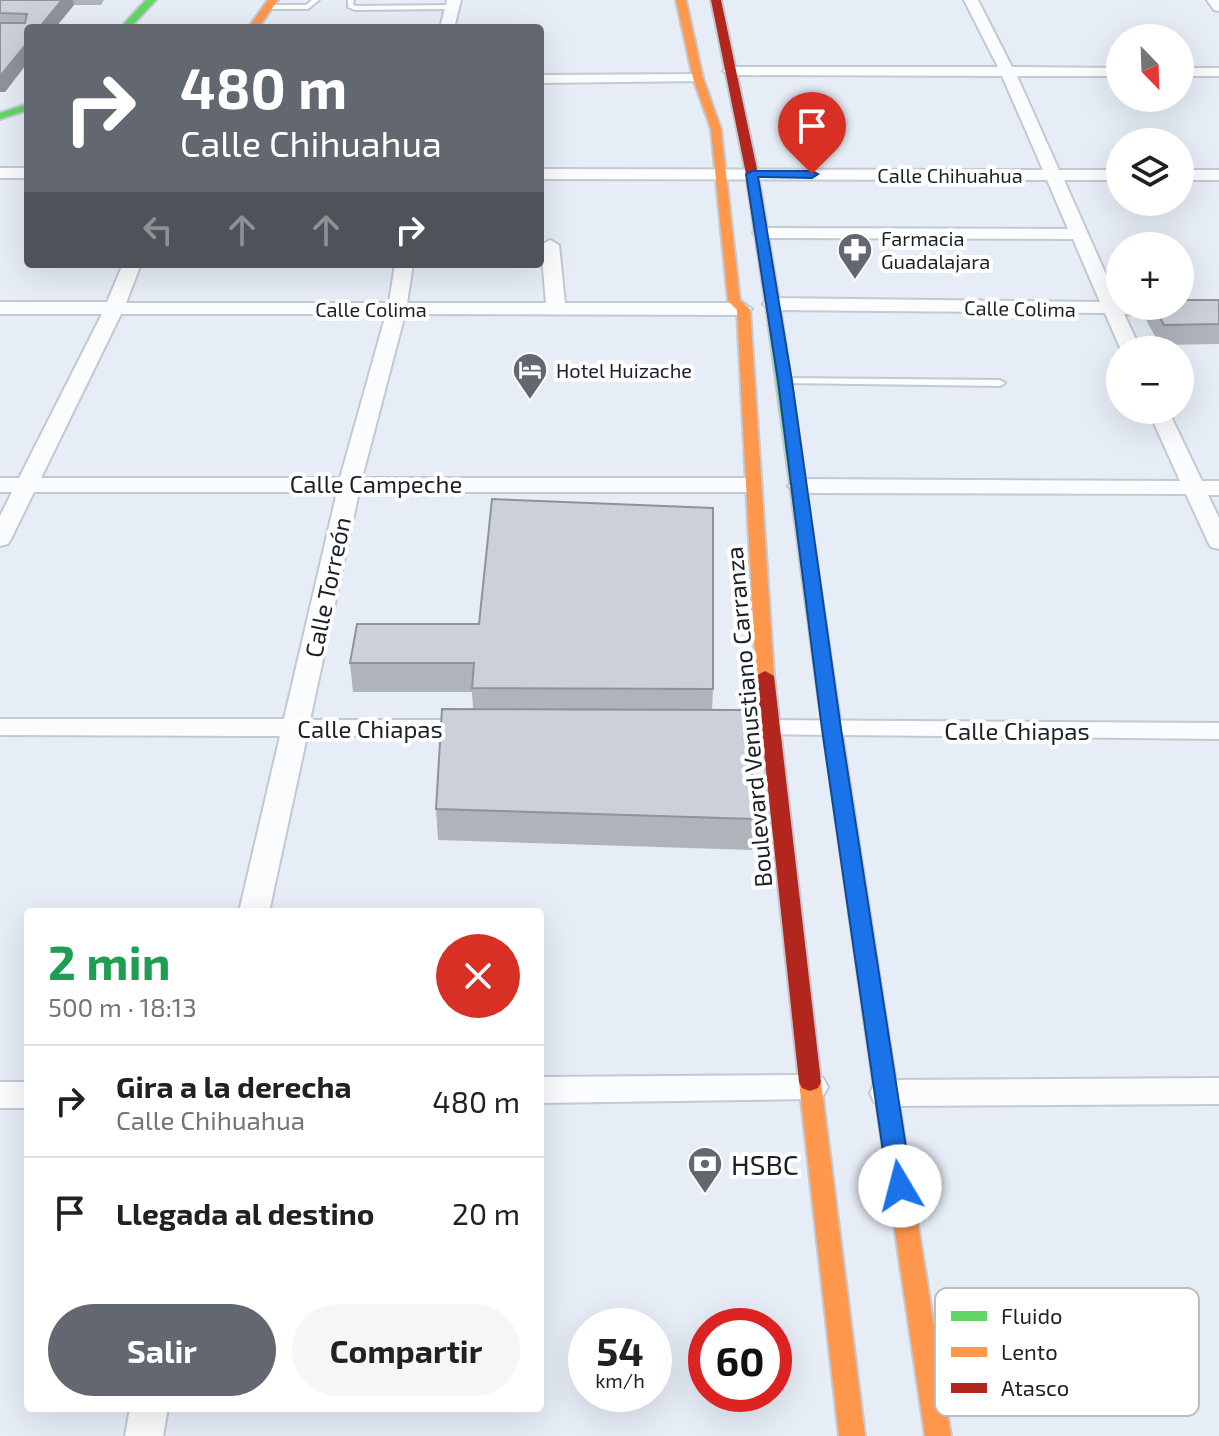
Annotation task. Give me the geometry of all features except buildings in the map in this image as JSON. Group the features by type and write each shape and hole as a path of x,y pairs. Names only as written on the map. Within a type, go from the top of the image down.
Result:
{"main road":[{"path":"129,24 151,0"},
{"name":"Boulevard Venustiano Carranza","path":"681,0 698,78 716,129 734,301 743,309 751,485 769,728 852,1436"},
{"path":"716,0 752,174 785,381 831,729 938,1436"},
{"path":"256,24 271,4"},
{"path":"730,71 744,65 747,56"},
{"path":"0,128 20,114"}],"street":[{"path":"971,0 1007,71 1106,295"},
{"path":"1214,0 1219,7"},
{"path":"448,24 452,4"},
{"path":"730,71 1106,72"},
{"path":"1194,72 1219,72"},
{"path":"544,79 698,78"},
{"path":"0,173 24,173"},
{"name":"Calle Chihuahua","path":"544,174 1106,175"},
{"path":"1194,175 1219,175"},
{"path":"762,233 1079,234"},
{"path":"550,245 556,309"},
{"path":"0,539 114,308 130,268"},
{"name":"Calle Torreón","path":"255,908 350,483 397,309 403,268"},
{"name":"Calle Colima","path":"772,304 1106,309"},
{"name":"Calle Colima","path":"0,308 743,309"},
{"name":"Calle Colima","path":"1194,309 1219,309"},
{"path":"1164,424 1219,542"},
{"name":"Calle Campeche","path":"0,485 751,485"},
{"path":"799,486 1219,488"},
{"name":"Calle Chiapas","path":"0,727 501,728"},
{"name":"Calle Chiapas","path":"738,728 1219,731"},
{"path":"544,1090 812,1087"},
{"path":"886,1093 1219,1091"},
{"path":"0,1095 24,1095"},
{"path":"144,1436 148,1412"}],"lane":[{"path":"271,4 308,7 316,0"},
{"path":"351,0 352,7 452,4"},
{"path":"785,381 1000,383"}],"traffic: fast":[{"path":"129,24 151,0"},
{"path":"0,116 24,108"},
{"path":"774,313 825,680"}],"traffic: slow":[{"path":"256,24 273,0"},
{"path":"681,0 698,78 716,129 734,301 743,309 765,676"},
{"path":"875,1019 938,1436"},
{"path":"810,1082 852,1436"}],"traffic: jam":[{"path":"716,0 752,174 774,313"},
{"path":"765,676 810,1082"},
{"path":"825,680 875,1019"}],"place":[{"name":"Farmacia Guadalajara","path":"855,281"},
{"name":"Hotel Huizache","path":"530,401"},
{"name":"HSBC","path":"705,1195"}],"route":[{"path":"812,174 752,174 785,381 831,729 900,1186"}]}
